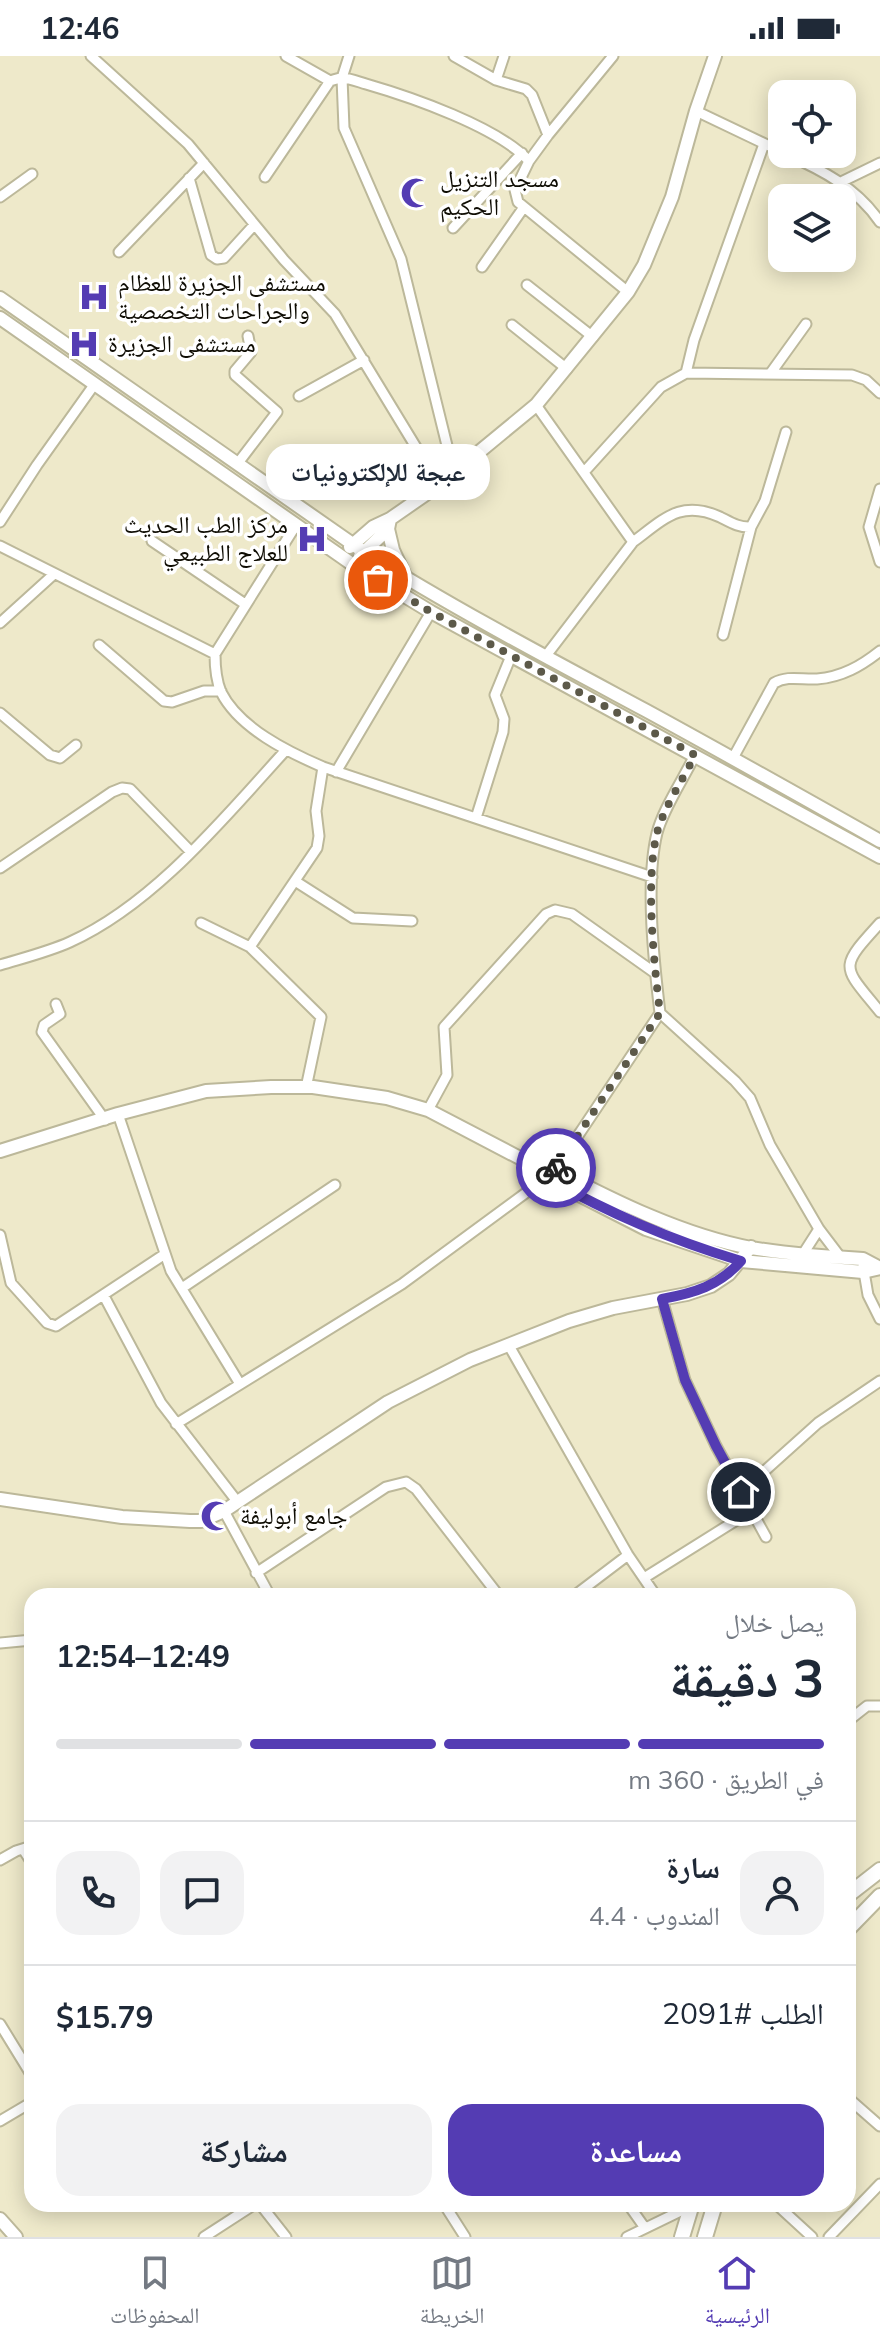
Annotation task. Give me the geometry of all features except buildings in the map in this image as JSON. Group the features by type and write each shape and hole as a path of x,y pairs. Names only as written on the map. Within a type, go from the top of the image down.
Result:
{"main road":[{"path":"856,1889 880,1870"},
{"path":"856,1921 880,1896"},
{"path":"682,2237 690,2212"},
{"path":"705,2237 713,2212"}],"street":[{"path":"91,56 188,144 254,225 335,314 439,485"},
{"path":"286,56 330,81"},
{"path":"349,56 342,78 344,128 401,259 454,474"},
{"path":"454,56 496,80 526,89 532,95 548,135"},
{"path":"496,80 504,56"},
{"path":"453,228 548,135 613,56"},
{"path":"347,560 536,405 628,292 662,223 715,56"},
{"path":"265,177 330,81 342,78 395,92 430,106 482,130 526,157"},
{"path":"696,111 768,146"},
{"path":"686,373 694,340 764,144"},
{"path":"526,157 515,195 524,207 628,292"},
{"path":"119,252 204,163"},
{"path":"841,182 880,163"},
{"path":"818,168 863,201 880,222"},
{"path":"0,197 32,174"},
{"path":"189,178 211,255 217,259 224,258 254,225"},
{"path":"482,267 524,207"},
{"path":"527,285 593,337"},
{"path":"0,298 406,579 880,841"},
{"path":"0,318 347,560 431,612 880,857"},
{"path":"770,374 806,324"},
{"path":"512,325 567,369"},
{"path":"238,463 277,412 235,375 251,352 248,336"},
{"path":"299,396 364,360"},
{"path":"585,471 661,387 686,373 852,375 866,380 880,393"},
{"path":"0,522 94,385"},
{"path":"536,405 633,542"},
{"path":"723,635 751,527 765,501 786,432"},
{"path":"880,489 869,527 880,562"},
{"path":"545,657 633,542 677,512 700,509 737,525 751,527"},
{"path":"329,527 355,532 389,524"},
{"path":"389,524 393,550 406,579"},
{"path":"296,525 215,654 215,672 221,691 261,734 285,751 336,772 652,877"},
{"path":"359,548 373,527"},
{"path":"152,541 245,604"},
{"path":"0,546 215,654"},
{"path":"0,623 53,575"},
{"path":"336,772 431,612"},
{"path":"99,645 164,701 172,702 204,691 221,691"},
{"path":"733,758 774,683 784,677 818,679 837,675 852,670 880,651"},
{"path":"476,818 503,732 504,719 495,695 511,656"},
{"path":"0,713 50,755 60,758 76,745"},
{"path":"0,965 54,949 85,935 150,890 191,852 285,751"},
{"path":"695,755 658,830 652,877 655,973 660,1013 750,1098 770,1145 819,1229 841,1258"},
{"path":"250,947 317,848 316,811 323,767"},
{"path":"0,868 122,788 130,789 191,852"},
{"path":"295,881 353,918 412,921"},
{"path":"428,1110 447,1075 444,1027 546,914 555,910 572,914 655,973"},
{"path":"201,923 250,947 321,1017 306,1088"},
{"path":"880,923 851,955 848,967 880,1012"},
{"path":"56,1004 60,1014 44,1025 42,1032 105,1120"},
{"path":"176,1424 402,1284 550,1174 660,1013"},
{"path":"1,1150 206,1091 271,1087 352,1091 428,1110 646,1229 741,1261 879,1268"},
{"path":"118,1114 165,1254 240,1384"},
{"path":"550,1174 666,1222 751,1247 841,1258 863,1266"},
{"path":"182,1288 335,1185"},
{"path":"803,1254 819,1229"},
{"path":"0,1235 2,1260 11,1283 51,1325 56,1326 165,1254"},
{"path":"0,1499 122,1517 201,1521 224,1511 236,1500 388,1402 470,1360 599,1312 711,1286 729,1274 751,1247"},
{"path":"863,1266 868,1295 880,1319"},
{"path":"104,1296 161,1403 236,1500"},
{"path":"662,1299 685,1380 716,1446 766,1537"},
{"path":"508,1344 628,1555 651,1588"},
{"path":"741,1492 818,1423 880,1381"},
{"path":"256,1573 386,1487 406,1482 416,1489 493,1588"},
{"path":"224,1511 265,1588"},
{"path":"644,1578 751,1511"},
{"path":"585,1588 628,1555"},
{"path":"0,1643 24,1641"},
{"path":"856,1715 867,1706 880,1706"},
{"path":"0,1860 24,1849"},
{"path":"0,2024 24,2063"},
{"path":"856,2104 878,2121"},
{"path":"0,2121 24,2107"},
{"path":"856,2209 880,2184"},
{"path":"204,2237 245,2212"},
{"path":"265,2212 286,2237"},
{"path":"449,2212 465,2237"},
{"path":"631,2212 639,2234 679,2212"},
{"path":"785,2212 812,2237"},
{"path":"829,2237 853,2212"},
{"path":"0,2219 16,2237"}],"way so far":[{"path":"378,580 695,755 658,830 655,847 652,877 655,973 660,1013 556,1168"}],"place":[{"name":"مسجد التنزيل الحكيم","path":"416,193"},
{"name":"مستشفى الجزيرة للعظام والجراحات التخصصية","path":"94,297"},
{"name":"مستشفى الجزيرة","path":"84,344"},
{"name":"مركز الطب الحديث للعلاج الطبيعي","path":"312,539"},
{"name":"عبجة للإلكترونيات","path":"378,580"},
{"name":"جامع أبوليفة","path":"216,1516"}],"route":[{"path":"556,1168 546,1178 605,1210 646,1229 741,1261 711,1286 662,1299 685,1380 741,1492"}]}
